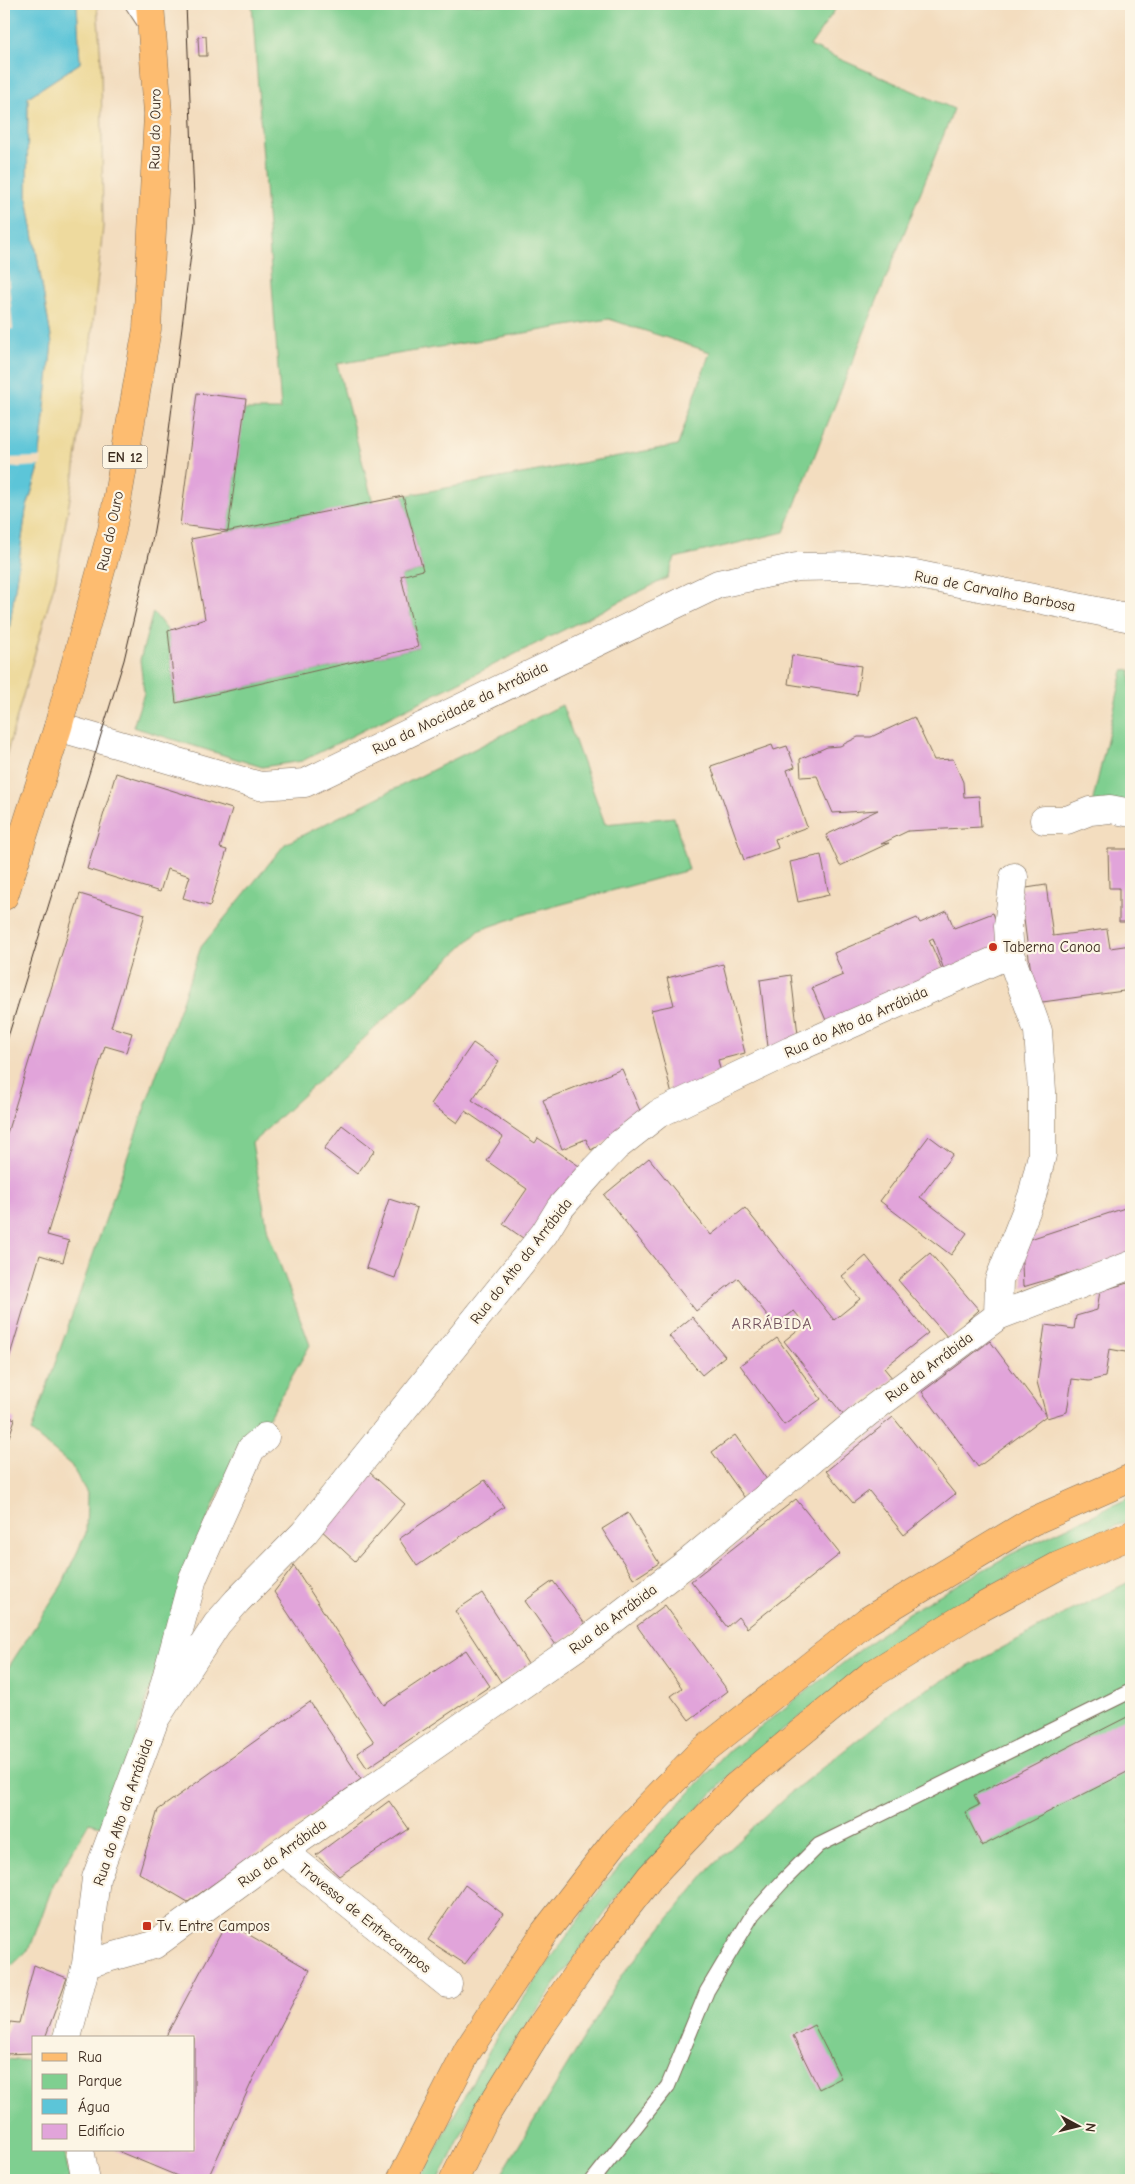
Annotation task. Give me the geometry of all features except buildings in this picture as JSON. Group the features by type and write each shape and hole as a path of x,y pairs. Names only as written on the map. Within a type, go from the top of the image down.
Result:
{"main road":[{"name":"Rua do Ouro","path":"4,896 58,727 112,530 147,330 158,114 150,4"},
{"path":"401,2180 468,2050 545,1932 617,1839 699,1754 867,1621 1031,1522 1131,1478"},
{"path":"454,2180 492,2105 539,2029 592,1952 651,1876 734,1787 871,1675 973,1612 1049,1571 1131,1535"}],"street":[{"name":"Rua da Mocidade da Arrábida","path":"58,727 260,786 305,783 718,584 797,567 858,566"},
{"name":"Rua de Carvalho Barbosa","path":"858,566 914,574 1131,618"},
{"path":"1044,820 1067,820 1090,811 1110,809 1131,813"},
{"path":"998,1316 999,1280 1029,1204 1042,1155 1042,1091 1038,1031 1010,954 1008,926 1014,877"},
{"name":"Rua do Alto da Arrábida","path":"155,1719 217,1624 304,1533 544,1234 560,1208 616,1147 658,1114 790,1051 1010,954"},
{"name":"Rua da Arrábida","path":"86,1964 154,1945 282,1852 592,1636 691,1560 867,1413 998,1316 1131,1265"},
{"name":"Rua do Alto da Arrábida","path":"68,2036 86,1964 96,1878 155,1719 193,1578 251,1449 265,1437"},
{"name":"Travessa de Entrecampos","path":"282,1852 448,1984"},
{"path":"80,2152 86,2180"}],"lane":[{"path":"132,4 153,36"},
{"path":"593,2180 668,2086 707,1991 753,1914 820,1845 1131,1691"}],"green space":[{"path":"252,4 839,4 810,46 954,109 784,532 675,558 667,578 302,761 262,767 133,727 144,693 140,660 153,612 168,631 176,703 418,647 401,576 423,570 403,496 678,445 710,352 609,319 337,364 373,503 228,531 244,410 281,410"},
{"path":"1131,670 1131,803 1092,804 1123,671"},
{"path":"562,705 605,824 674,817 689,870 529,913 480,930 252,1143 268,1232 310,1345 262,1429 243,1435 187,1568 108,1828 89,1823 53,1885 30,1948 4,1973 4,1674 62,1585 86,1533 87,1493 71,1465 31,1432 201,947 285,844"},
{"path":"1131,1497 1131,1519 1018,1571 908,1632 739,1765 618,1895 488,2080 439,2180 419,2180 501,2029 606,1881 729,1751 908,1613 1011,1554"},
{"path":"1131,1581 1131,2180 498,2180 621,1977 711,1867 788,1795 909,1699 1068,1612"},
{"path":"4,2059 32,2061 32,2152 64,2152 70,2180 4,2180"}],"sand":[{"path":"77,4 97,4 101,62 103,227 74,475 56,578 4,763 4,642 9,631 26,510 38,471 52,343 27,198 28,97 80,63"}],"water":[{"path":"4,4 77,4 80,63 28,97 27,198 52,343 38,471 26,510 9,631 4,642"}],"pier":[{"path":"4,231 13,329 4,330"},
{"path":"42,457 41,466 4,468 4,458"}],"tram line":[{"path":"4,1050 124,660 152,541 163,479 195,222 186,4"}],"place":[{"name":"Taberna Canoa","path":"993,947"},
{"name":"Tv. Entre Campos","path":"147,1926"}],"district":[{"name":"ARRÁBIDA","path":"772,1323"}]}
